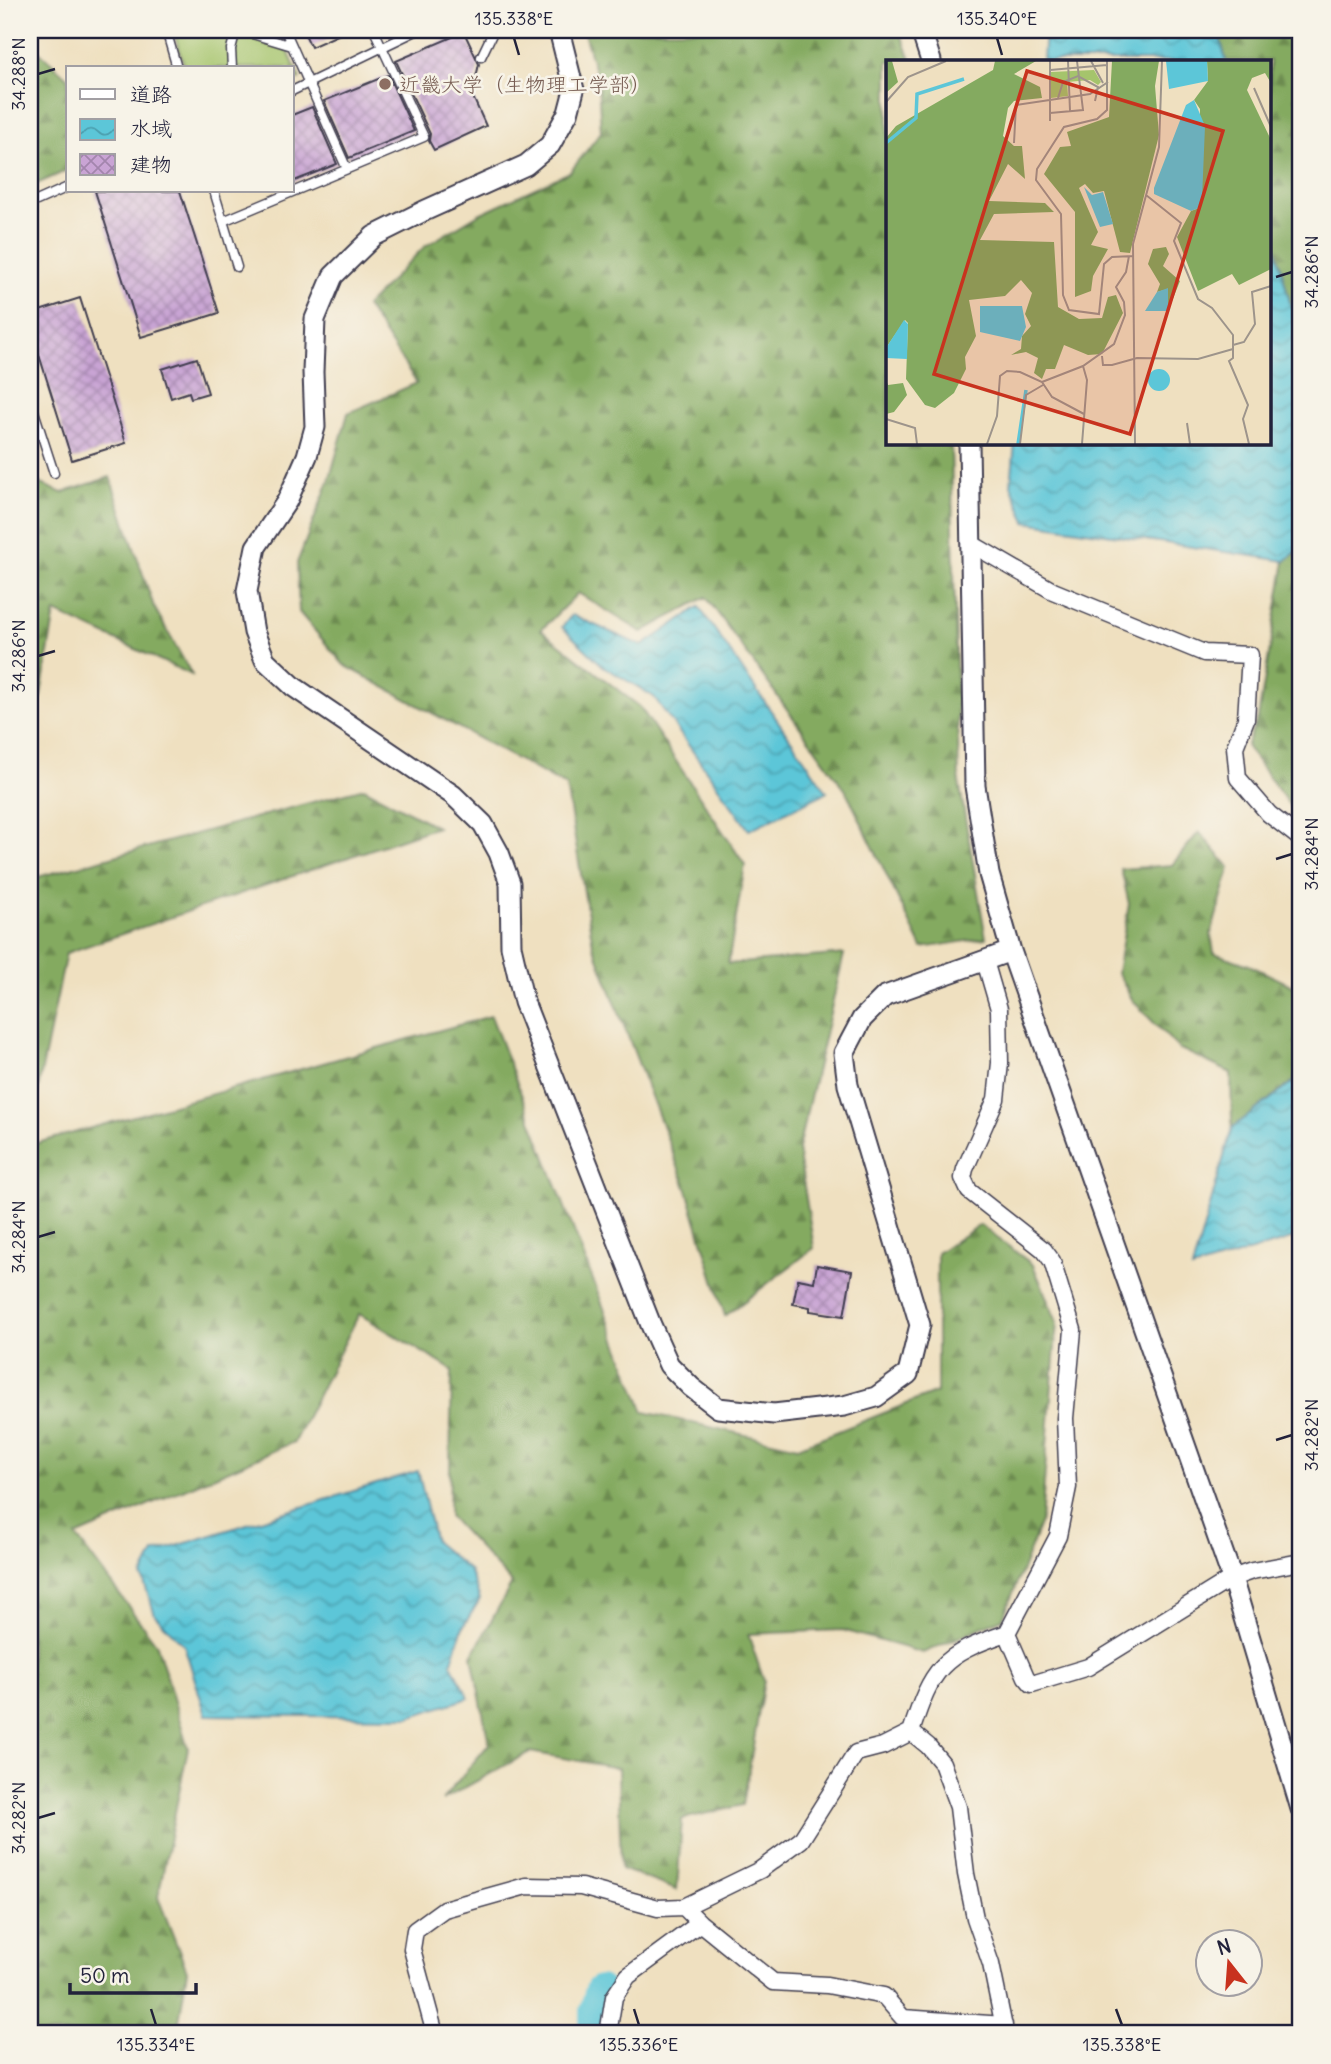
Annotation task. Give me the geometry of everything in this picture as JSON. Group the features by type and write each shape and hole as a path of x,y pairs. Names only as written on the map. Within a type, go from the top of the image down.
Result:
{"street":[{"path":"559,30 574,90 568,113 550,145 526,165 374,236 333,276 315,319 315,427 307,456 287,501 256,547 247,591 254,632 265,660 293,687 453,795 483,824 499,853 510,883 511,946 524,1002 641,1300 668,1365 718,1408 774,1414 844,1406 876,1397 908,1374 920,1325 848,1085 844,1053 862,1019 885,996 1011,951"},
{"path":"920,30 931,60"},
{"path":"969,444 975,786 989,874 1011,951 1232,1578 1301,1809"},
{"path":"970,544 1053,592 1204,653 1250,654 1247,719 1235,747 1238,778 1269,814 1301,839"},
{"path":"435,2034 412,1948 415,1930 444,1909 526,1886 581,1887 658,1908 684,1907 760,1870 801,1840 856,1754 883,1746 911,1732 925,1691 940,1665 976,1643 1007,1633 1058,1536 1068,1487 1065,1418 1073,1329 1052,1262 1044,1251 969,1191 963,1178 996,1098 1000,1063 999,1009 985,961"},
{"path":"1007,1633 1026,1677 1032,1684 1088,1667 1232,1578 1252,1571 1301,1562"},
{"path":"684,1907 773,1982 827,1985 884,1996 903,2018 1005,2030 991,1964 975,1918 968,1885 958,1807 942,1763 928,1746 911,1732"},
{"path":"608,2034 614,1997 628,1976 700,1923"}],"lane":[{"path":"166,30 176,66"},
{"path":"232,66 231,49 237,30 292,47"},
{"path":"285,30 347,169"},
{"path":"294,191 424,137 374,30"},
{"path":"294,90 418,30"},
{"path":"481,57 494,30"},
{"path":"30,204 66,188"},
{"path":"214,192 237,267"},
{"path":"223,220 291,192"},
{"path":"30,399 54,473"}],"green space":[{"path":"173,30 279,30 300,79 294,81 294,66 184,66"},
{"path":"583,30 899,30 912,60 886,60 886,444 951,444 959,782 986,938 922,948 846,791 706,597 642,632 578,593 541,630 640,707 745,865 728,964 844,954 798,1149 814,1248 725,1316 687,1190 593,945 566,786 344,665 299,612 297,563 329,481 348,413 417,383 366,306 424,247 479,214 570,172 601,132 598,82"},
{"path":"1218,30 1301,30 1301,345 1272,234 1272,60 1226,60"},
{"path":"30,43 66,76 66,171 30,187"},
{"path":"110,477 154,607 192,675 55,612 30,759 30,479 62,493"},
{"path":"1301,548 1301,821 1246,746 1258,718 1285,561"},
{"path":"364,788 437,827 66,953 30,1128 30,879"},
{"path":"1199,832 1230,868 1211,934 1214,953 1249,965 1301,990 1301,1110 1292,1082 1232,1128 1231,1073 1178,1048 1133,1001 1117,972 1129,904 1121,869 1172,865"},
{"path":"491,1016 644,1412 798,1447 937,1392 937,1253 980,1225 1033,1265 1057,1322 1041,1522 1003,1618 923,1653 842,1630 748,1634 764,1681 743,1805 682,1819 677,1890 621,1869 618,1768 530,1752 442,1800 489,1744 472,1656 512,1583 449,1516 452,1370 359,1314 294,1442 76,1536 157,1645 188,1748 158,1897 187,1971 177,2034 30,2034 30,1145"}],"water":[{"path":"1045,30 1218,30 1226,60 1043,60"},
{"path":"1272,234 1301,345 1301,548 1285,561 1026,522 1011,485 1015,444 1272,444"},
{"path":"699,607 827,792 749,830 654,697 603,666 562,627 572,615 642,646"},
{"path":"1293,1082 1301,1110 1301,1236 1192,1269 1232,1128"},
{"path":"418,1471 435,1542 469,1570 480,1599 463,1627 451,1664 469,1698 409,1717 206,1715 184,1645 155,1615 142,1576 154,1553"}],"building":[{"path":"303,30 349,30 311,47"},
{"path":"464,32 479,64 472,95 486,126 434,150 429,141 430,134 396,61"},
{"path":"388,75 414,131 349,158 324,101"},
{"path":"312,107 337,164 294,181 294,114"},
{"path":"95,192 180,192 219,313 141,337"},
{"path":"80,298 126,443 72,460 30,326 30,314"},
{"path":"197,358 208,393 191,398 189,392 171,398 162,369"},
{"path":"817,1265 852,1271 844,1316 810,1311 810,1307 793,1304 798,1279 814,1282"}],"waterway":[{"path":"594,2034 594,2011 600,1990"}],"place":[{"name":"近畿大学（生物理工学部）","path":"385,84"}]}
